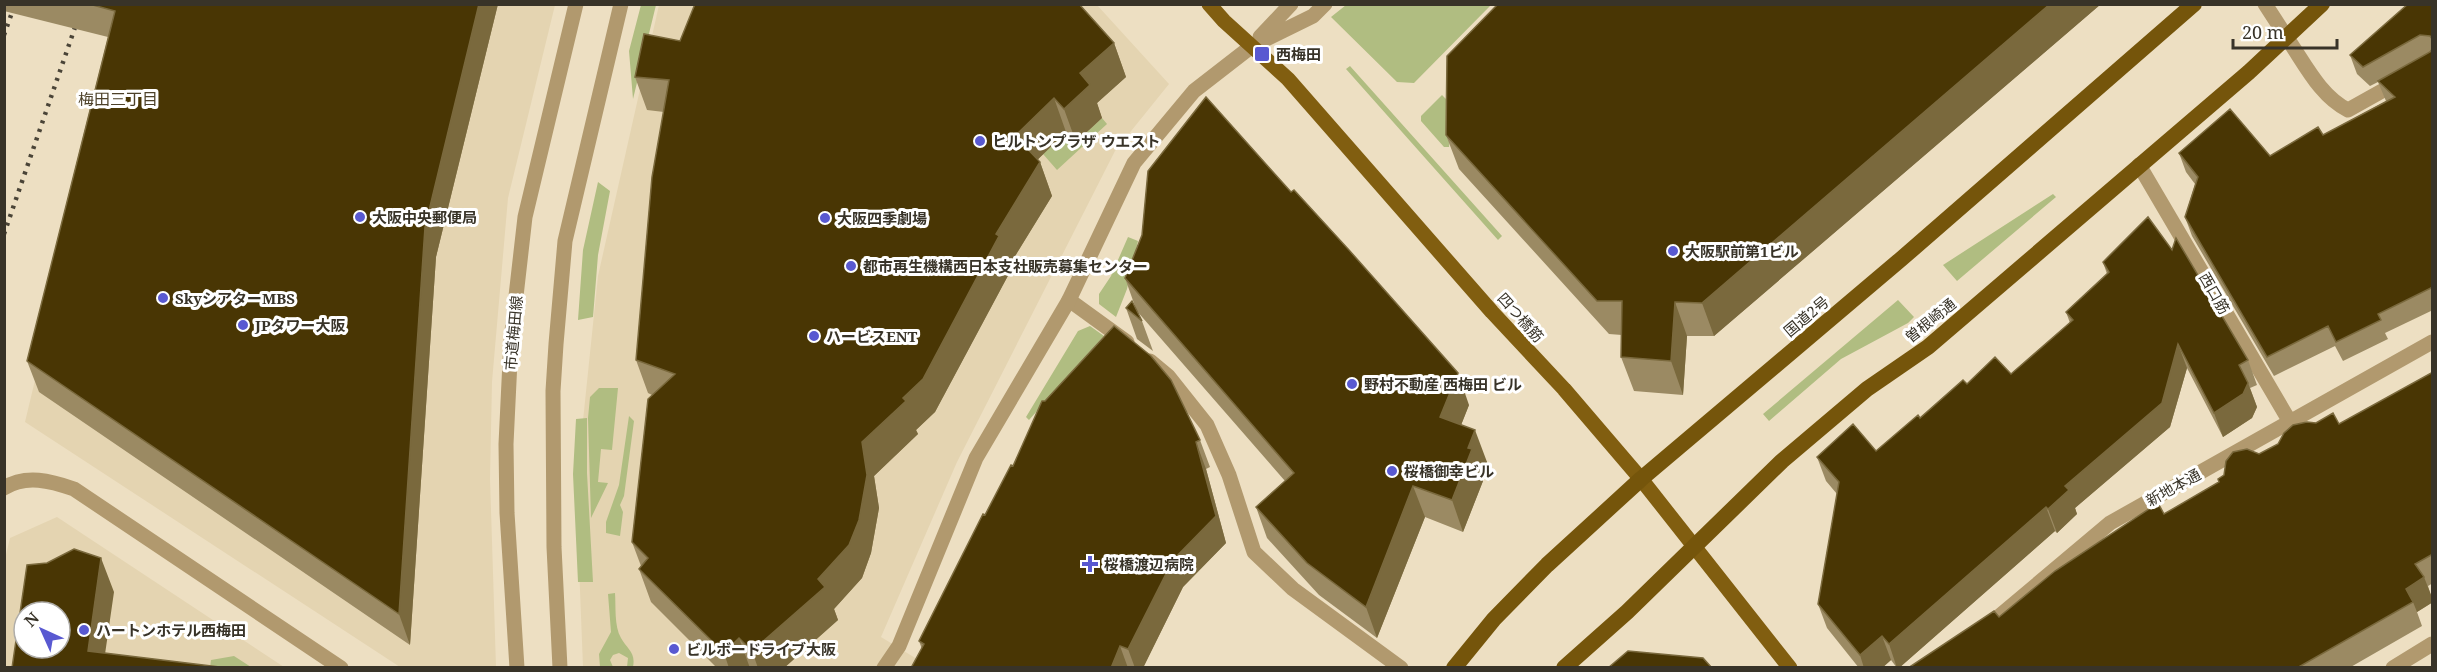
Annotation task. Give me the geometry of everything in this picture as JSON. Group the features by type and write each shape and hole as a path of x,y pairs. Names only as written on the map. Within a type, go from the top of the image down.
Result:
{"highway":[{"name":"国道2号","path":"1454,668 1494,619 1547,565 1641,479 1892,267 2194,4"},
{"name":"曽根崎通","path":"1564,668 1694,548 1782,461 1867,389 1928,347 2288,38 2322,4"}],"main road":[{"name":"四つ橋筋","path":"1209,4 1288,79 1641,479 1790,668"}],"street":[{"name":"市道梅田線","path":"517,668 507,501 506,444 511,340 525,217 576,4"},
{"path":"561,668 554,535 553,391 565,241 621,4"},
{"path":"884,668 899,646 976,458 1069,300 1134,163 1194,91 1252,46 1291,4"},
{"path":"1252,46 1313,16 1325,4"},
{"path":"2265,4 2319,86 2339,105 2349,110 2433,63"},
{"name":"西口筋","path":"2139,165 2290,422"},
{"path":"1069,300 1168,376 1207,425 1229,475 1254,552 1293,589 1401,668"},
{"name":"新地本通","path":"1974,637 2110,523 2433,342"},
{"path":"4,488 24,480 34,480 74,489 341,668"},
{"path":"2393,668 2433,644"}],"shaded area":[{"name":"JPタワー大阪","path":"125,5 555,5 508,198 492,382 490,479 496,667 400,667 25,422"},
{"path":"659,5 1097,5 1169,84 1115,151 957,462 881,637 930,667 583,667 576,488 598,276"},
{"path":"57,517 284,667 5,668 4,563 10,538"}],"green space":[{"path":"641,5 656,5 633,99 629,51"},
{"path":"1346,5 1491,5 1414,83 1397,82 1331,17"},
{"path":"1350,66 1502,236 1498,240 1346,69"},
{"path":"1442,95 1453,106 1449,147 1444,147 1421,121 1421,116"},
{"path":"1102,118 1107,124 1057,170 1043,154 1066,132 1076,142"},
{"path":"598,182 610,191 598,255 593,317 578,320 583,250"},
{"path":"2053,194 2056,197 1957,281 1943,265"},
{"path":"1128,237 1138,241 1127,289 1116,317 1099,304 1099,294 1111,276"},
{"path":"1898,300 1914,317 1908,323 1841,359 1769,421 1763,414"},
{"path":"1090,326 1104,336 1029,420 1026,417 1078,331"},
{"path":"599,388 618,388 612,450 601,449 598,482 608,483 591,518 588,418 590,397"},
{"path":"629,416 634,421 624,496 620,505 623,512 620,536 606,533 606,522 619,485"},
{"path":"587,418 587,473 593,582 578,582 573,474 576,419"},
{"path":"615,593 617,628 632,654 633,667 627,667 628,658 619,653 613,655 610,660 613,667 600,667 599,654 611,632 608,594"},
{"path":"234,656 251,667 210,668 211,660"}],"building":[{"name":"JPタワー大阪","path":"89,4 479,4 425,227 399,614 27,361 115,11"},
{"name":"ハービスENT","path":"695,4 1079,4 1114,43 1080,73 1090,85 1064,109 1054,98 1015,136 1040,162 996,234 999,236 923,379 903,398 906,401 862,442 867,475 859,520 849,545 818,579 825,587 752,651 739,638 724,653 639,569 648,558 632,542 648,399 675,374 636,360 652,177 669,80 635,77 644,34 680,41"},
{"name":"大阪駅前第1ビル","path":"1498,4 2050,4 1702,303 1675,302 1671,361 1621,357 1622,301 1597,301 1446,135 1447,56"},
{"path":"2408,4 2433,4 2433,40 2430,36 2420,35 2363,67 2350,55"},
{"path":"2433,48 2433,287 2378,314 2381,320 2336,342 2328,326 2267,357 2185,217 2198,177 2179,153 2230,109 2270,156 2318,127 2323,135 2395,97 2378,81 2430,52"},
{"path":"1206,97 1291,192 1294,190 1349,250 1458,373 1440,417 1475,430 1468,448 1472,449 1452,500 1413,486 1366,607 1307,563 1256,507 1294,473 1125,278 1142,235 1148,171"},
{"path":"2148,217 2172,250 2176,238 2248,360 2239,365 2248,383 2243,394 2214,413 2178,344 2162,403 2065,486 2069,490 2048,509 2046,507 1889,644 1882,636 1860,655 1818,604 1839,482 1817,457 1853,424 1876,451 1918,415 1920,418 1963,380 1967,384 1995,357 2011,374 2073,320 2066,312 2109,272 2103,262"},
{"path":"1132,301 1142,321 1126,308"},
{"path":"1114,326 1151,356 1171,380 1200,440 1196,442 1216,516 1173,560 1128,649 1120,646 1111,668 911,668 924,644 919,641 983,514 985,515 1011,465 1013,466 1042,401 1045,401"},
{"path":"2433,372 2433,554 2415,564 2424,577 2406,589 2413,602 2297,668 1908,668 1994,611 1999,617 2055,571 2158,503 2164,514 2219,482 2218,479 2224,475 2226,461 2233,452 2247,449 2259,454 2278,444 2284,433 2293,425 2316,423 2333,413 2339,424"},
{"path":"74,549 101,558 88,651 228,668 12,668 13,660 72,660 72,600 22,600 27,565 47,563"},
{"path":"1628,651 1703,658 1712,668 1608,668"}],"railway":[{"path":"4,35 15,4"},
{"path":"4,234 83,4"}],"place":[{"name":"西梅田","path":"1262,54"},
{"name":"ヒルトンプラザ ウエスト","path":"980,141"},
{"name":"大阪中央郵便局","path":"360,217"},
{"name":"大阪四季劇場","path":"825,218"},
{"name":"大阪駅前第1ビル","path":"1673,251"},
{"name":"都市再生機構西日本支社販売募集センター","path":"851,266"},
{"name":"SkyシアターMBS","path":"163,298"},
{"name":"JPタワー大阪","path":"243,325"},
{"name":"ハービスENT","path":"814,336"},
{"name":"野村不動産 西梅田 ビル","path":"1352,384"},
{"name":"桜橋御幸ビル","path":"1392,471"},
{"name":"桜橋渡辺病院","path":"1090,564"},
{"name":"ハートンホテル西梅田","path":"84,630"},
{"name":"ビルボードライブ大阪","path":"674,649"}],"district":[{"name":"梅田三丁目","path":"118,99"}]}
